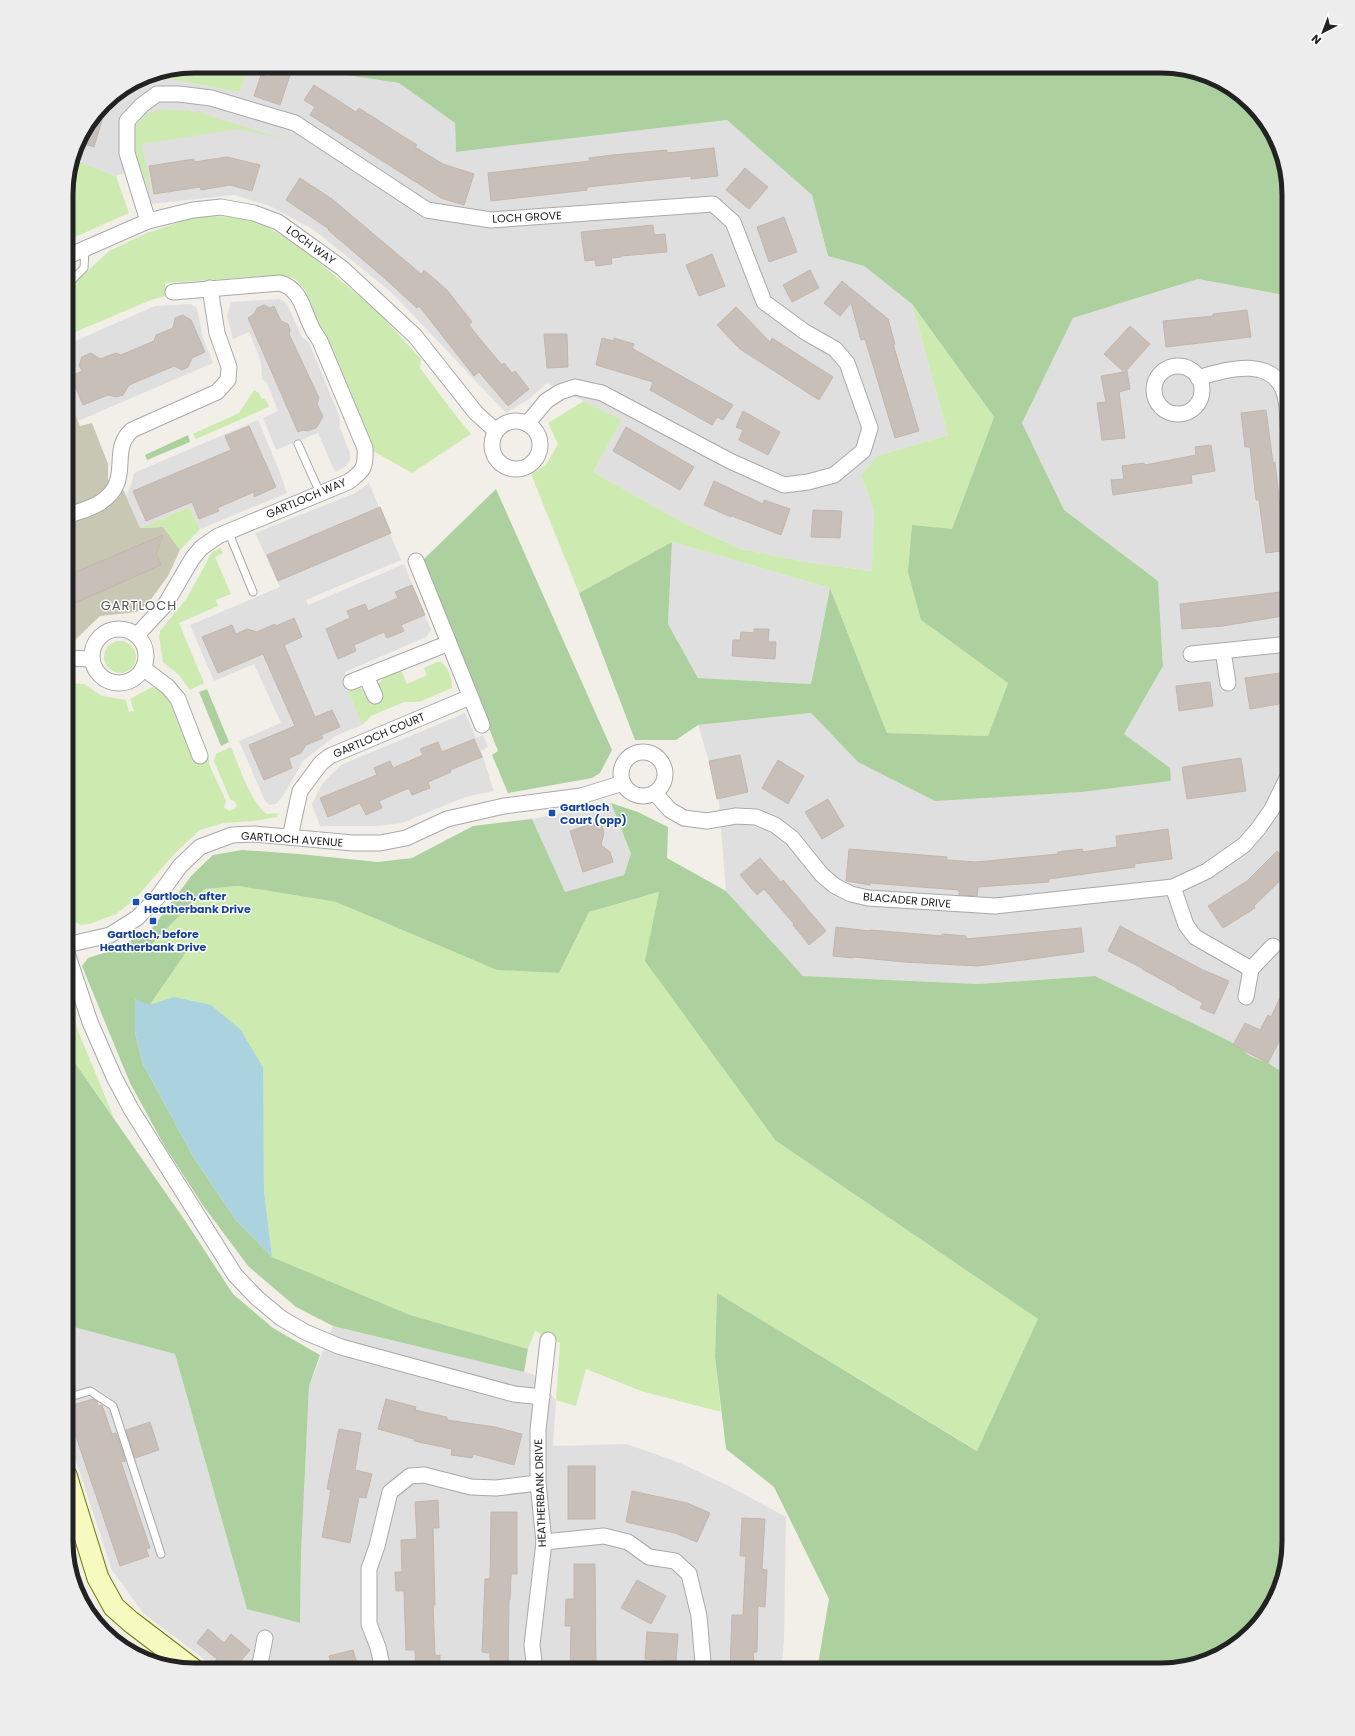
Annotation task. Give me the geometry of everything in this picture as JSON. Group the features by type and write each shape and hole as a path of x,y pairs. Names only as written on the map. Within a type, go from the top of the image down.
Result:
{"main road":[{"path":"73,1498 98,1578 114,1607 131,1622 184,1662"}],"street":[{"name":"LOCH GROVE","path":"148,221 127,153 127,121 142,105 157,94 179,94 211,98 295,124 427,210 491,220 714,204 733,222 764,302 805,332 835,349 847,363 870,428 863,451 834,475 808,482 784,485 730,461 602,393 575,387 560,392 546,401 527,424"},
{"name":"LOCH WAY","path":"73,254 148,221 193,210 221,206 254,213 278,222 342,268 415,336 476,413 496,431"},
{"name":"GARTLOCH WAY","path":"137,635 165,605 192,559 202,548 218,536 228,531 348,482 357,476 364,468 366,461 365,448 320,341 312,329 302,302 295,291 280,283 173,292"},
{"path":"73,513 100,503 110,495 117,484 120,470 121,446 124,436 132,430 217,392 228,380 230,367 217,333 210,288"},
{"path":"1198,378 1223,370 1247,367 1264,371 1281,386 1282,389"},
{"path":"514,421 527,424 533,428 537,435 540,443 539,450 531,463 524,467 509,468 497,459 492,445 496,431 501,426 514,421"},
{"path":"416,561 482,725"},
{"path":"110,630 129,630 137,635 143,642 146,650 146,660 143,668 138,675 123,683 106,680 95,667 92,659 96,641 102,634 110,630"},
{"path":"351,682 449,643"},
{"path":"1191,654 1282,645"},
{"path":"1223,651 1228,683"},
{"path":"73,658 92,659"},
{"path":"143,668 168,687 178,699 200,756"},
{"path":"366,676 375,696"},
{"name":"GARTLOCH COURT","path":"290,837 300,791 321,763 330,756 470,697"},
{"path":"641,751 649,752 657,755 663,762 666,770 666,779 662,787 655,793 646,796 636,795 628,790 623,783 621,775 622,766 626,759 633,754 641,751"},
{"name":"GARTLOCH AVENUE","path":"73,943 110,935 137,918 157,898 180,866 200,846 232,835 254,834 353,843 380,843 406,838 447,819 504,806 581,796 623,783"},
{"name":"BLACADER DRIVE","path":"655,793 670,810 684,818 707,822 736,816 756,817 775,825 792,838 822,875 835,886 851,894 868,898 995,906 1173,887 1207,871 1244,845 1258,829 1272,809 1282,788"},
{"path":"1173,887 1186,925 1195,937 1251,969"},
{"path":"1246,997 1251,969 1273,946"},
{"path":"73,971 90,1022 117,1084 235,1275 257,1298 281,1318 305,1332 341,1347 514,1394 542,1397"},
{"name":"HEATHERBANK DRIVE","path":"534,1663 532,1645 544,1542 538,1483 538,1430 548,1340"},
{"path":"381,1663 378,1647 369,1624 369,1569 377,1546 390,1492 410,1476 424,1475 471,1487 496,1488 538,1483"},
{"path":"544,1542 604,1536 628,1542 649,1557 676,1561 689,1574 699,1616 703,1663"},
{"path":"260,1663 265,1638"}],"lane":[{"path":"73,279 84,268 85,249"},
{"path":"298,444 320,493"},
{"path":"228,531 253,592"},
{"path":"73,1396 90,1391 113,1406 160,1554"}],"shaded area":[{"path":"246,73 333,73 399,83 455,123 456,152 727,120 812,195 828,256 864,266 912,304 948,435 877,456 861,475 874,511 873,571 806,562 741,549 684,523 593,472 622,420 547,383 529,399 506,413 391,292 314,230 270,206 234,195 151,204 138,168 116,176 78,161 85,140 103,114 120,98 133,89 155,79 162,77 239,92"},
{"path":"1198,279 1282,295 1282,1068 1279,1070 1268,1063 1250,1056 1235,1044 1095,976 978,984 803,976 726,891 719,803 709,761 698,725 811,713 858,762 935,800 1082,792 1171,781 1170,768 1123,734 1163,666 1158,581 1064,510 1022,423 1073,318"},
{"path":"280,299 287,304 302,337 309,343 339,415 340,428 350,453 350,460 345,467 335,472 318,433 276,450 263,418 278,411 267,383 262,379 261,362 249,332 233,339 227,316 231,302"},
{"path":"191,304 197,308 203,338 213,363 78,421 73,409 73,342 155,306"},
{"path":"73,409 80,426 92,423 108,464 108,480 122,487 140,528 163,527 180,550 168,576 149,602 137,612 100,616 73,641"},
{"path":"258,420 287,493 200,529 189,507 140,528 126,496 134,473"},
{"path":"369,483 401,560 306,600 308,605 404,564 431,630 426,637 345,672 346,675 342,677 362,725 335,736 304,760 282,797 276,804 270,805 265,801 239,741 281,723 254,664 214,681 190,625 280,587 255,533 355,493"},
{"path":"672,542 830,588 811,684 698,678 668,624"},
{"path":"465,713 476,738 483,735 488,747 481,751 494,791 465,797 402,823 378,826 320,826 312,804 322,784 341,765"},
{"path":"611,803 631,854 625,875 565,893 532,819"},
{"path":"333,1326 533,1374 556,1400 553,1446 627,1444 680,1463 731,1487 786,1517 784,1641 782,1663 210,1663 144,1614 112,1570 73,1451 73,1327 175,1354 247,1609 300,1623 301,1555 309,1386"}],"green space":[{"path":"194,73 246,73 239,92 162,77"},
{"path":"333,73 1169,73 1185,75 1215,85 1247,108 1270,140 1278,163 1281,178 1282,295 1198,279 1073,318 1022,423 1064,510 1158,581 1163,666 1124,734 1170,768 1171,781 1082,792 935,801 858,762 811,713 698,725 676,740 635,740 579,593 672,542 668,624 698,678 811,684 830,588 887,733 988,736 1008,683 921,620 908,572 912,525 952,529 994,417 912,304 864,266 828,256 812,195 727,120 456,152 455,123 399,83"},
{"path":"162,109 203,112 206,115 284,139 238,129 142,144 151,192 138,163 135,152 135,132 139,122 147,114"},
{"path":"78,161 116,176 129,213 73,238 73,186"},
{"path":"221,216 247,219 266,226 303,249 377,311 421,359 420,368 471,434 412,473 373,451 304,289 295,279 281,275 165,283 165,296 151,300 73,333 73,284 109,251 147,233 195,217"},
{"path":"912,304 994,417 952,529 921,620 1008,683 988,736 887,733 830,588 672,542 579,593 531,474 546,465 558,444 548,423 584,401 622,420 593,472 684,523 741,549 806,562 872,571 874,511 861,475 877,456 948,435"},
{"path":"254,390 259,393 262,399 265,398 269,407 196,439 193,434 239,413"},
{"path":"188,435 190,442 147,460 145,455"},
{"path":"496,489 612,750 600,773 592,778 508,793 492,755 498,751 423,560"},
{"path":"189,507 200,529 180,550 163,527 140,528"},
{"path":"221,548 223,553 215,557 231,594 216,600 218,606 179,623 204,683 190,690 179,675 163,662 159,637 160,631 187,598 212,552"},
{"path":"117,641 123,641 132,645 136,657 132,669 123,673 117,673 108,669 104,660 104,654 108,645"},
{"path":"437,662 444,664 448,670 452,681 452,688 419,702 404,702 371,716 362,725 342,677 346,675 352,691 360,688 363,690 370,704 383,697 378,685 384,677 401,670 407,684 427,675 424,668"},
{"path":"73,683 84,684 102,696 126,700 129,712 134,711 130,699 152,687 162,690 168,698 195,763 209,757 209,764 226,801 224,807 229,811 237,806 235,802 230,799 214,761 216,754 231,747 254,800 266,814 278,813 277,817 254,821 224,823 200,830 177,851 134,900 116,914 90,924 81,925 75,922 73,916"},
{"path":"207,689 229,742 221,746 199,692"},
{"path":"611,803 638,812 668,827 667,858 726,891 803,976 978,984 1095,976 1235,1044 1250,1056 1268,1063 1279,1070 1282,1068 1282,1550 1280,1566 1270,1596 1252,1622 1241,1633 1222,1647 1207,1654 1177,1662 818,1663 829,1599 774,1487 726,1449 715,1357 717,1293 977,1451 1038,1319 776,1141 645,961 659,892 589,912 559,973 497,970 336,902 238,886 205,889 146,950 189,948 149,1006 135,999 135,1032 143,1064 194,1158 236,1220 272,1257 410,1315 528,1349 524,1372 333,1326 296,1307 248,1266 202,1204 164,1145 130,1083 82,966 88,958 110,951 150,931 192,875 213,855 242,850 378,862 412,858 473,826 532,819 565,892 624,875 631,854"},
{"path":"238,886 336,902 497,970 559,973 589,912 660,892 776,1141 1038,1319 978,1451 717,1293 715,1357 721,1412 641,1391 586,1369 576,1406 556,1400 560,1343 535,1331 528,1349 410,1315 272,1257 264,1191 263,1141 174,997 149,1006 189,948 146,950 205,889"},
{"path":"73,1014 78,1031 114,1118 73,1060"},
{"path":"73,1060 186,1222 233,1294 273,1328 320,1355 309,1386 301,1555 300,1623 247,1609 175,1354 73,1327"}],"water":[{"path":"174,997 211,1005 240,1029 263,1067 264,1191 272,1257 236,1220 194,1158 143,1064 135,1032 135,999 149,1005"}],"building":[{"path":"270,73 291,73 280,105 254,96 261,75 269,77"},
{"path":"314,85 356,112 359,108 417,145 415,147 443,164 474,174 464,205 441,198 310,115 315,107 304,100"},
{"path":"104,113 94,147 84,144 89,133"},
{"path":"714,148 718,176 691,179 691,176 587,187 587,190 491,201 488,173 590,161 589,158 613,155 667,150 667,153"},
{"path":"227,157 260,165 252,191 230,185 201,190 200,187 154,194 149,166 194,159 194,162"},
{"path":"745,168 768,187 749,209 726,190"},
{"path":"300,178 332,199 421,274 424,270 447,290 472,322 469,325 485,345 502,365 504,363 512,373 515,371 529,389 508,406 479,372 474,376 419,306 417,308 328,230 329,229 286,200"},
{"path":"784,217 797,252 769,262 757,227"},
{"path":"653,225 654,235 665,234 667,252 621,256 611,258 612,264 596,266 595,260 585,261 581,232"},
{"path":"712,254 725,286 699,296 686,265"},
{"path":"810,270 819,288 792,302 783,285"},
{"path":"842,281 888,319 895,344 893,344 919,431 895,438 865,339 861,340 851,303 840,316 824,303"},
{"path":"264,305 270,308 274,306 281,321 288,324 290,330 289,334 319,398 317,404 323,417 316,428 298,432 248,318 254,314 257,308"},
{"path":"736,307 770,342 772,338 833,377 819,400 740,349 717,325"},
{"path":"1247,310 1251,337 1166,347 1163,321 1213,316 1213,314"},
{"path":"183,315 191,320 205,352 192,358 188,367 182,370 174,366 129,385 123,395 116,397 108,395 83,405 73,381 73,375 82,371 79,365 82,357 91,353 100,359 116,353 121,355 154,341 156,335 173,328 175,318"},
{"path":"1130,326 1150,344 1125,372 1127,371 1130,389 1119,392 1125,438 1102,440 1097,403 1106,402 1101,376 1124,372 1104,354"},
{"path":"544,334 567,334 568,367 547,368"},
{"path":"602,338 614,341 614,338 634,344 632,348 733,405 723,420 717,417 712,425 650,390 653,382 596,365"},
{"path":"1266,410 1282,515 1282,551 1266,553 1259,500 1256,500 1250,447 1245,447 1241,413"},
{"path":"743,411 780,432 768,455 739,440 743,430 736,427"},
{"path":"249,426 276,487 254,497 254,492 217,508 219,511 199,519 192,502 146,521 133,491 231,450 225,436"},
{"path":"626,427 694,467 680,490 613,451"},
{"path":"1211,445 1215,471 1191,475 1192,483 1113,495 1111,480 1124,479 1122,466 1144,463 1145,465 1196,455 1195,447"},
{"path":"714,481 763,504 764,500 790,509 781,535 732,516 731,517 704,505"},
{"path":"380,507 391,533 278,581 267,555"},
{"path":"813,510 842,511 840,538 811,537"},
{"path":"163,535 156,555 161,565 73,604 73,573"},
{"path":"412,585 425,615 401,625 404,631 387,638 384,632 354,645 356,651 338,659 326,629 350,618 347,611 365,604 368,611 398,598 395,592"},
{"path":"1282,592 1282,616 1223,626 1182,629 1180,604"},
{"path":"294,618 302,637 284,645 315,717 332,710 340,727 321,735 323,738 306,745 301,753 289,758 292,768 264,780 249,745 295,726 263,654 218,673 202,637 232,625 236,634 247,629 257,632"},
{"path":"754,629 769,629 768,642 776,642 775,659 732,656 733,640 740,640 741,632 754,633"},
{"path":"1280,673 1282,685 1282,704 1250,709 1245,678"},
{"path":"1210,682 1213,706 1179,711 1176,686"},
{"path":"474,739 482,757 450,770 451,772 428,782 430,788 412,795 409,788 379,801 382,808 366,815 360,803 328,817 320,798 377,775 374,768 390,761 393,768 423,755 420,749 438,742 442,752"},
{"path":"740,755 748,792 717,799 709,761"},
{"path":"1241,758 1246,791 1187,799 1182,767"},
{"path":"778,760 804,776 788,804 762,788"},
{"path":"828,799 844,826 822,839 805,812"},
{"path":"597,822 602,826 604,833 601,845 610,852 613,862 583,872 570,831"},
{"path":"1168,829 1172,859 1134,864 1135,867 1049,879 1049,882 978,887 977,896 959,895 959,890 870,883 870,885 846,881 849,849 947,857 946,860 976,862 1058,854 1058,852 1082,849 1083,852 1117,847 1116,836"},
{"path":"1277,851 1282,856 1282,879 1254,906 1255,908 1223,928 1208,906 1247,881"},
{"path":"760,858 781,882 783,880 826,931 809,945 793,925 794,924 764,889 757,895 740,875"},
{"path":"1120,926 1203,970 1229,981 1214,1014 1200,1008 1203,1003 1142,968 1108,951"},
{"path":"836,927 942,936 942,934 966,936 966,939 1081,928 1084,952 978,966 833,956"},
{"path":"1282,993 1282,1036 1268,1063 1233,1045 1245,1023 1260,1030 1268,1015 1271,1017"},
{"path":"93,1399 97,1401 98,1406 102,1405 112,1434 116,1433 126,1461 121,1462 150,1548 146,1549 149,1556 120,1566 73,1428 73,1405"},
{"path":"386,1399 416,1407 415,1410 447,1417 447,1420 495,1427 522,1434 514,1465 473,1454 472,1458 451,1455 452,1449 414,1441 414,1439 378,1429"},
{"path":"150,1422 159,1450 135,1458 126,1430"},
{"path":"339,1429 361,1433 355,1470 372,1474 366,1498 359,1497 350,1543 322,1537 331,1490 327,1489"},
{"path":"568,1466 595,1466 595,1519 568,1519"},
{"path":"632,1491 687,1503 710,1513 697,1542 675,1533 626,1522"},
{"path":"438,1500 439,1528 433,1528 435,1605 433,1605 435,1656 440,1655 440,1663 416,1663 415,1650 406,1650 404,1591 396,1591 395,1572 402,1572 401,1540 417,1539 415,1502"},
{"path":"491,1512 517,1512 517,1574 511,1574 508,1663 490,1663 490,1653 482,1652 485,1579 490,1579"},
{"path":"742,1518 765,1519 762,1569 767,1570 765,1607 758,1606 757,1652 753,1652 754,1663 730,1663 732,1615 743,1615 746,1556 740,1556"},
{"path":"574,1564 595,1564 596,1663 570,1663 571,1626 565,1626 566,1599 574,1599"},
{"path":"637,1580 666,1596 651,1624 621,1608"},
{"path":"208,1629 224,1643 231,1634 250,1650 239,1663 235,1660 232,1663 217,1663 215,1661 217,1659 197,1643"},
{"path":"647,1632 678,1634 676,1661 645,1659"},
{"path":"353,1650 357,1663 331,1663 329,1656"}],"place":[{"name":"Gartloch Court (opp)","path":"552,813"},
{"name":"Gartloch, after Heatherbank Drive","path":"136,902"},
{"name":"Gartloch, before Heatherbank Drive","path":"153,921"}],"district":[{"name":"GARTLOCH","path":"139,605"}]}
